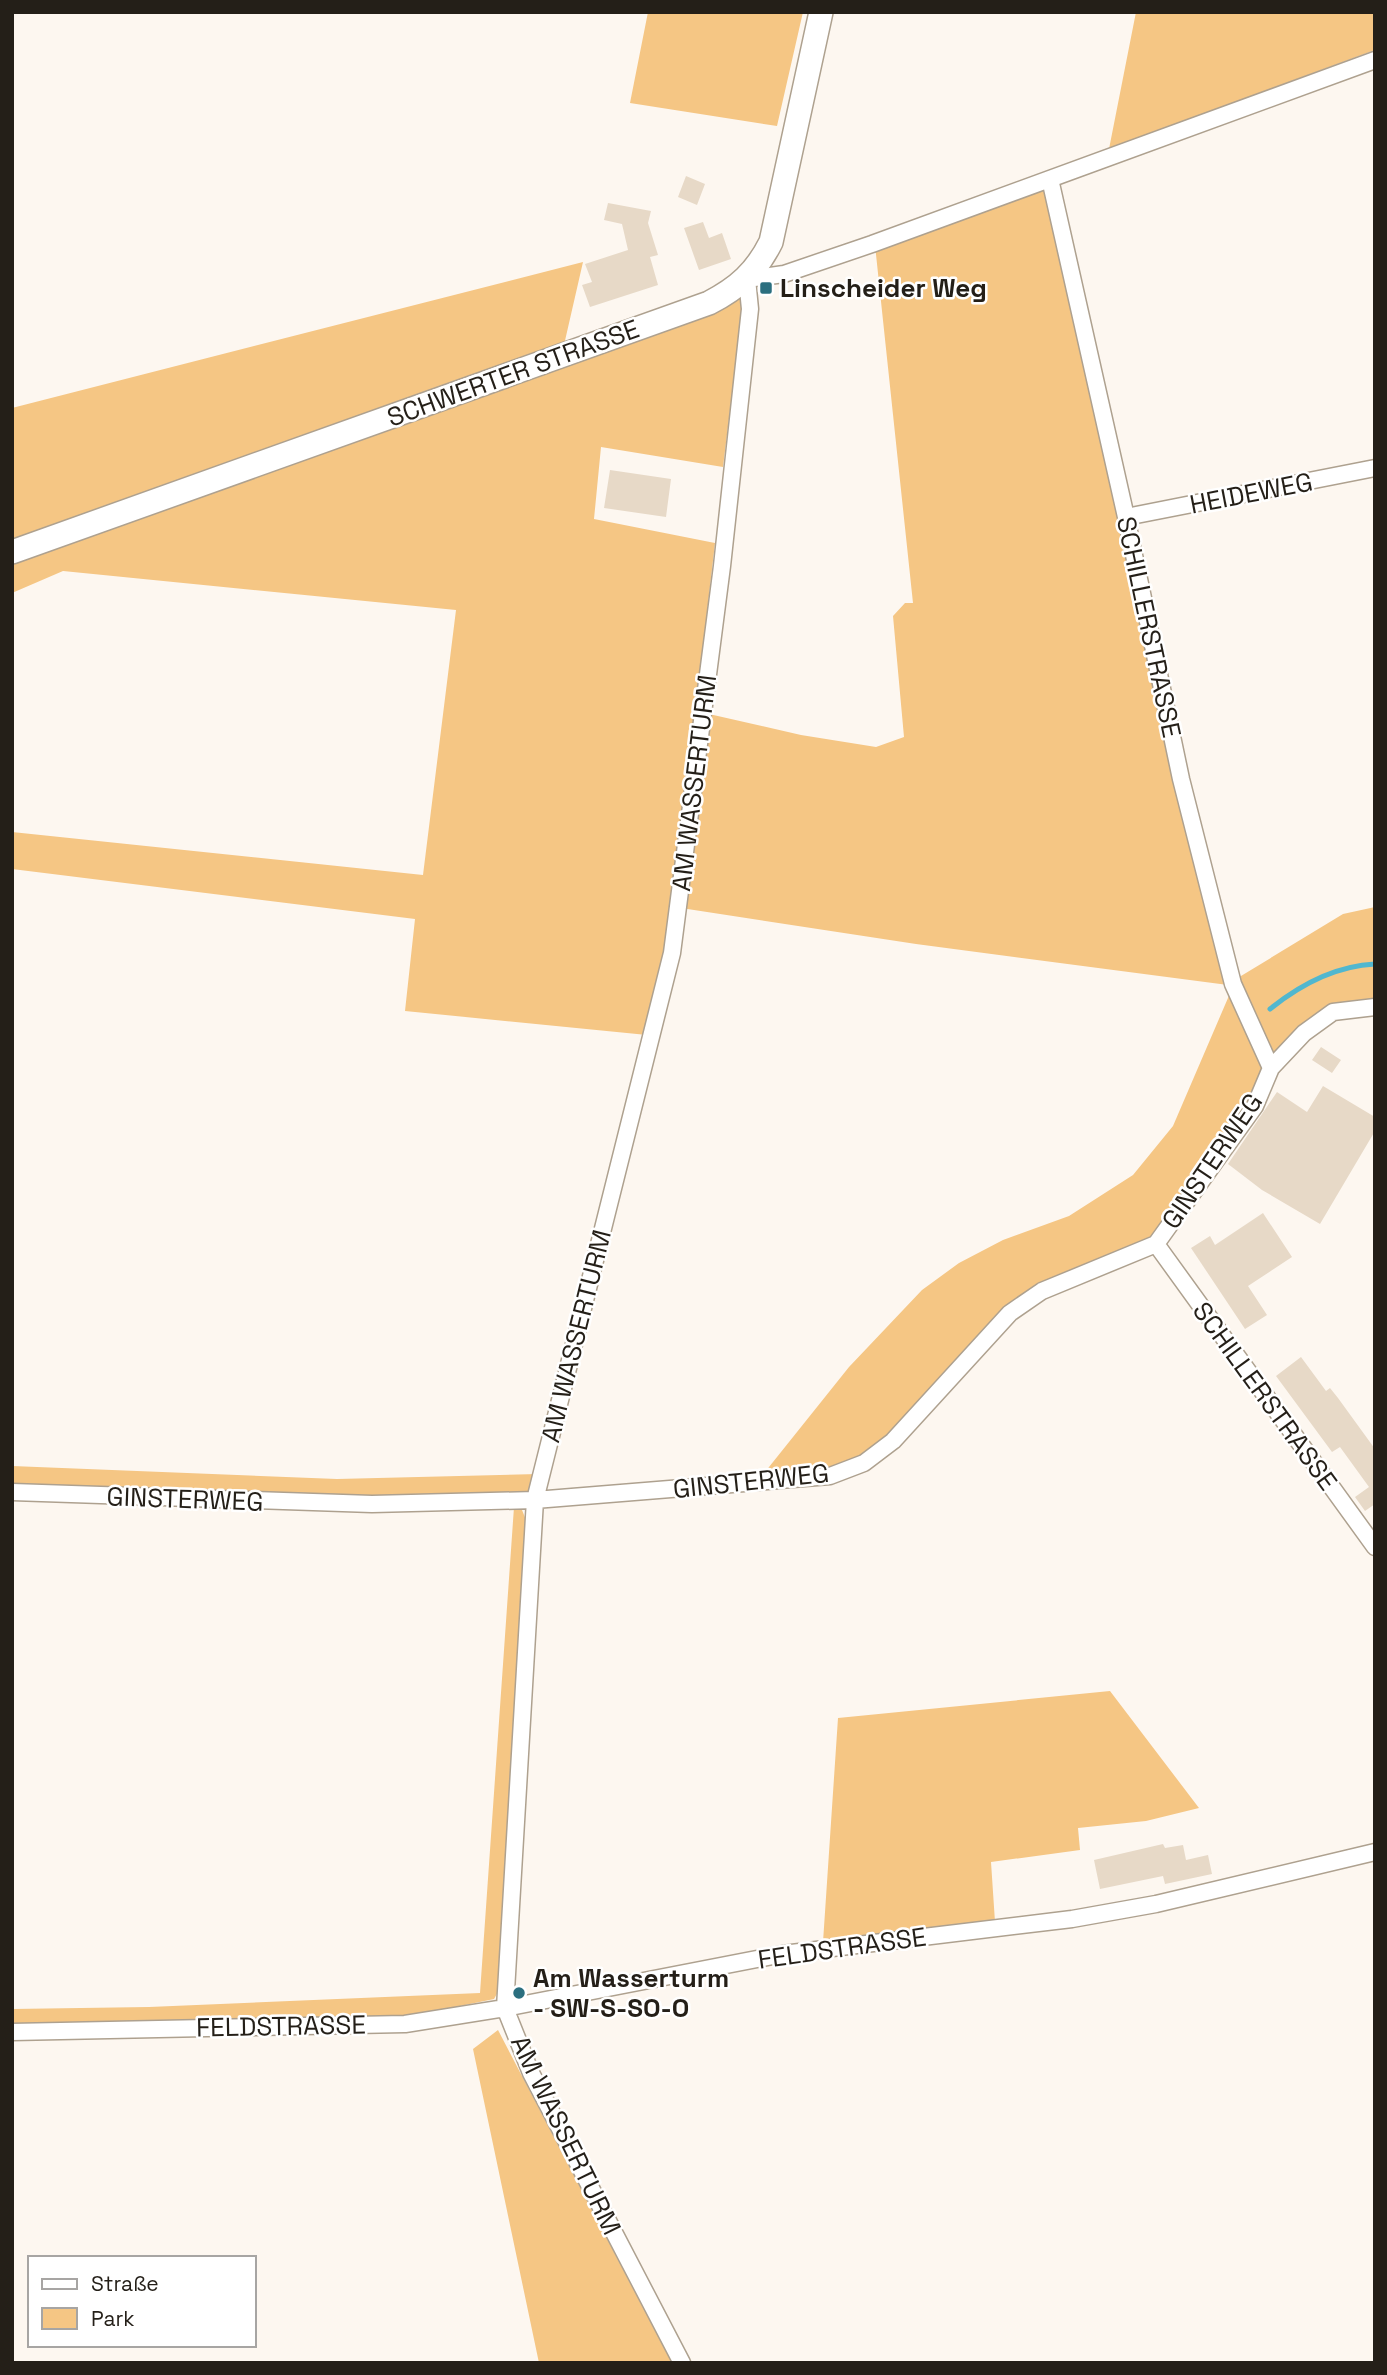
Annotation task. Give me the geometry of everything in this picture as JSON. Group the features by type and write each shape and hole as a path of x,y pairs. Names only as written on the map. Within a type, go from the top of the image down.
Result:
{"main road":[{"name":"SCHWERTER STRASSE","path":"12,552 709,303 747,279 763,258 779,216 821,12"}],"street":[{"path":"747,279 784,274 1375,60"},
{"name":"SCHILLERSTRASSE","path":"1050,179 1126,517 1181,779 1233,984 1271,1068"},
{"name":"AM WASSERTURM","path":"682,2363 531,2073 505,2008 535,1500 672,953 722,566 750,309 747,279"},
{"name":"HEIDEWEG","path":"1126,517 1375,468"},
{"name":"GINSTERWEG","path":"12,1492 372,1504 535,1500 830,1476 864,1463 893,1441 1010,1313 1042,1291 1156,1244 1255,1105 1271,1068 1304,1033 1333,1012 1375,1007"},
{"name":"SCHILLERSTRASSE","path":"1156,1244 1375,1548"},
{"name":"FELDSTRASSE","path":"12,2032 405,2024 505,2008 783,1954 1072,1919 1156,1904 1375,1852"}],"green space":[{"path":"648,12 803,12 777,126 630,103"},
{"path":"1136,12 1375,12 1375,50 1109,149"},
{"path":"1045,186 1228,985 916,944 681,908 709,714 801,735 876,747 904,737 893,616 905,603 913,603 875,245"},
{"path":"583,262 564,345 12,545 12,408"},
{"path":"744,297 723,467 601,447 594,519 715,543 668,953 647,1035 405,1011 415,919 12,869 12,832 423,875 456,610 63,571 12,593 12,558"},
{"path":"1375,907 1375,1004 1332,1009 1273,1060 1236,979 1343,914"},
{"path":"1231,991 1267,1071 1251,1105 1151,1240 1040,1288 872,1452 826,1471 761,1477 849,1367 922,1290 959,1263 1003,1240 1069,1216 1133,1175 1173,1126"},
{"path":"12,1466 337,1479 538,1474 528,1492 375,1500 12,1488"},
{"path":"514,1507 522,1510 526,1520 498,1992 494,1999 402,2018 12,2025 12,2009 149,2007 480,1993"},
{"path":"1110,1691 1199,1808 1146,1821 1078,1828 1080,1850 991,1862 995,1922 823,1942 838,1718"},
{"path":"498,2030 672,2363 539,2363 473,2049"}],"building":[{"path":"686,176 705,184 697,205 678,197"},
{"path":"608,203 651,211 648,223 658,255 650,257 658,285 590,307 582,285 592,282 585,264 628,250 622,224 604,220"},
{"path":"703,222 709,238 722,233 731,259 699,270 684,228"},
{"path":"610,470 671,479 666,517 604,508"},
{"path":"1321,1047 1341,1060 1332,1073 1312,1060"},
{"path":"1323,1086 1375,1117 1375,1131 1320,1224 1262,1190 1228,1164 1277,1092 1307,1112"},
{"path":"1263,1213 1292,1257 1248,1286 1267,1315 1245,1329 1191,1248 1210,1236 1215,1245"},
{"path":"1301,1357 1326,1391 1330,1388 1375,1449 1375,1504 1365,1511 1355,1497 1369,1487 1340,1447 1332,1452 1276,1376"},
{"path":"1163,1844 1165,1848 1183,1845 1186,1860 1208,1855 1212,1874 1165,1884 1163,1876 1100,1889 1094,1860"}],"waterway":[{"path":"1270,1009 1319,978 1346,968 1375,964"}],"place":[{"name":"Linscheider Weg","path":"766,288"},
{"name":"Am Wasserturm - SW-S-SO-O","path":"519,1993"}]}
